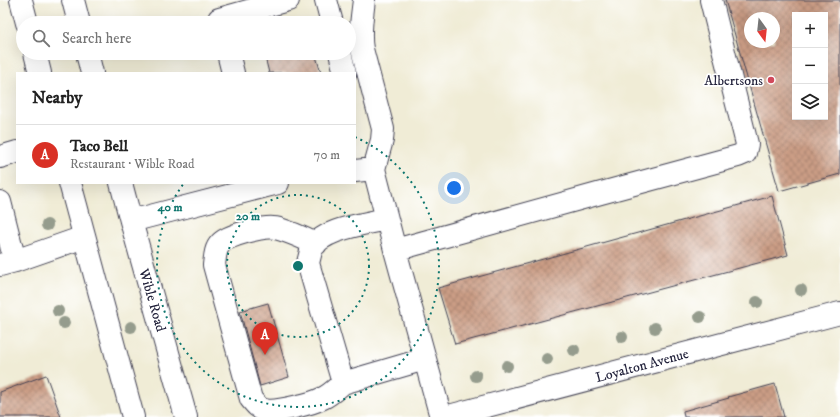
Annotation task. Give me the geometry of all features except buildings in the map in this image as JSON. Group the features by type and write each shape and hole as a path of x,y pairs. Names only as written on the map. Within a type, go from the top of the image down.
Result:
{"street":[{"path":"21,0 25,16"},
{"path":"73,0 77,16"},
{"path":"235,16 288,0"},
{"path":"326,0 330,16"},
{"path":"364,0 360,40 383,129 382,140 364,170 386,219 441,417"},
{"path":"395,250 745,153 747,144 711,0"},
{"path":"37,60 40,72"},
{"path":"89,60 92,72"},
{"path":"230,60 233,72"},
{"path":"342,60 345,72"},
{"path":"0,157 16,152"},
{"path":"70,184 133,417"},
{"name":"Wible Road","path":"121,184 186,417"},
{"path":"131,221 231,189 270,184"},
{"path":"0,202 8,263 84,237"},
{"path":"343,383 308,263 311,250 321,238 335,231 386,219"},
{"path":"316,244 294,234 274,228 260,229 230,237 219,244 215,253 214,264 251,399 256,406 266,411 298,406 324,398 343,383 425,359"},
{"name":"Loyalton Avenue","path":"445,417 469,414 840,313"}],"place":[{"name":"Albertsons","path":"771,80"},
{"name":"Taco Bell","path":"265,355"}]}
